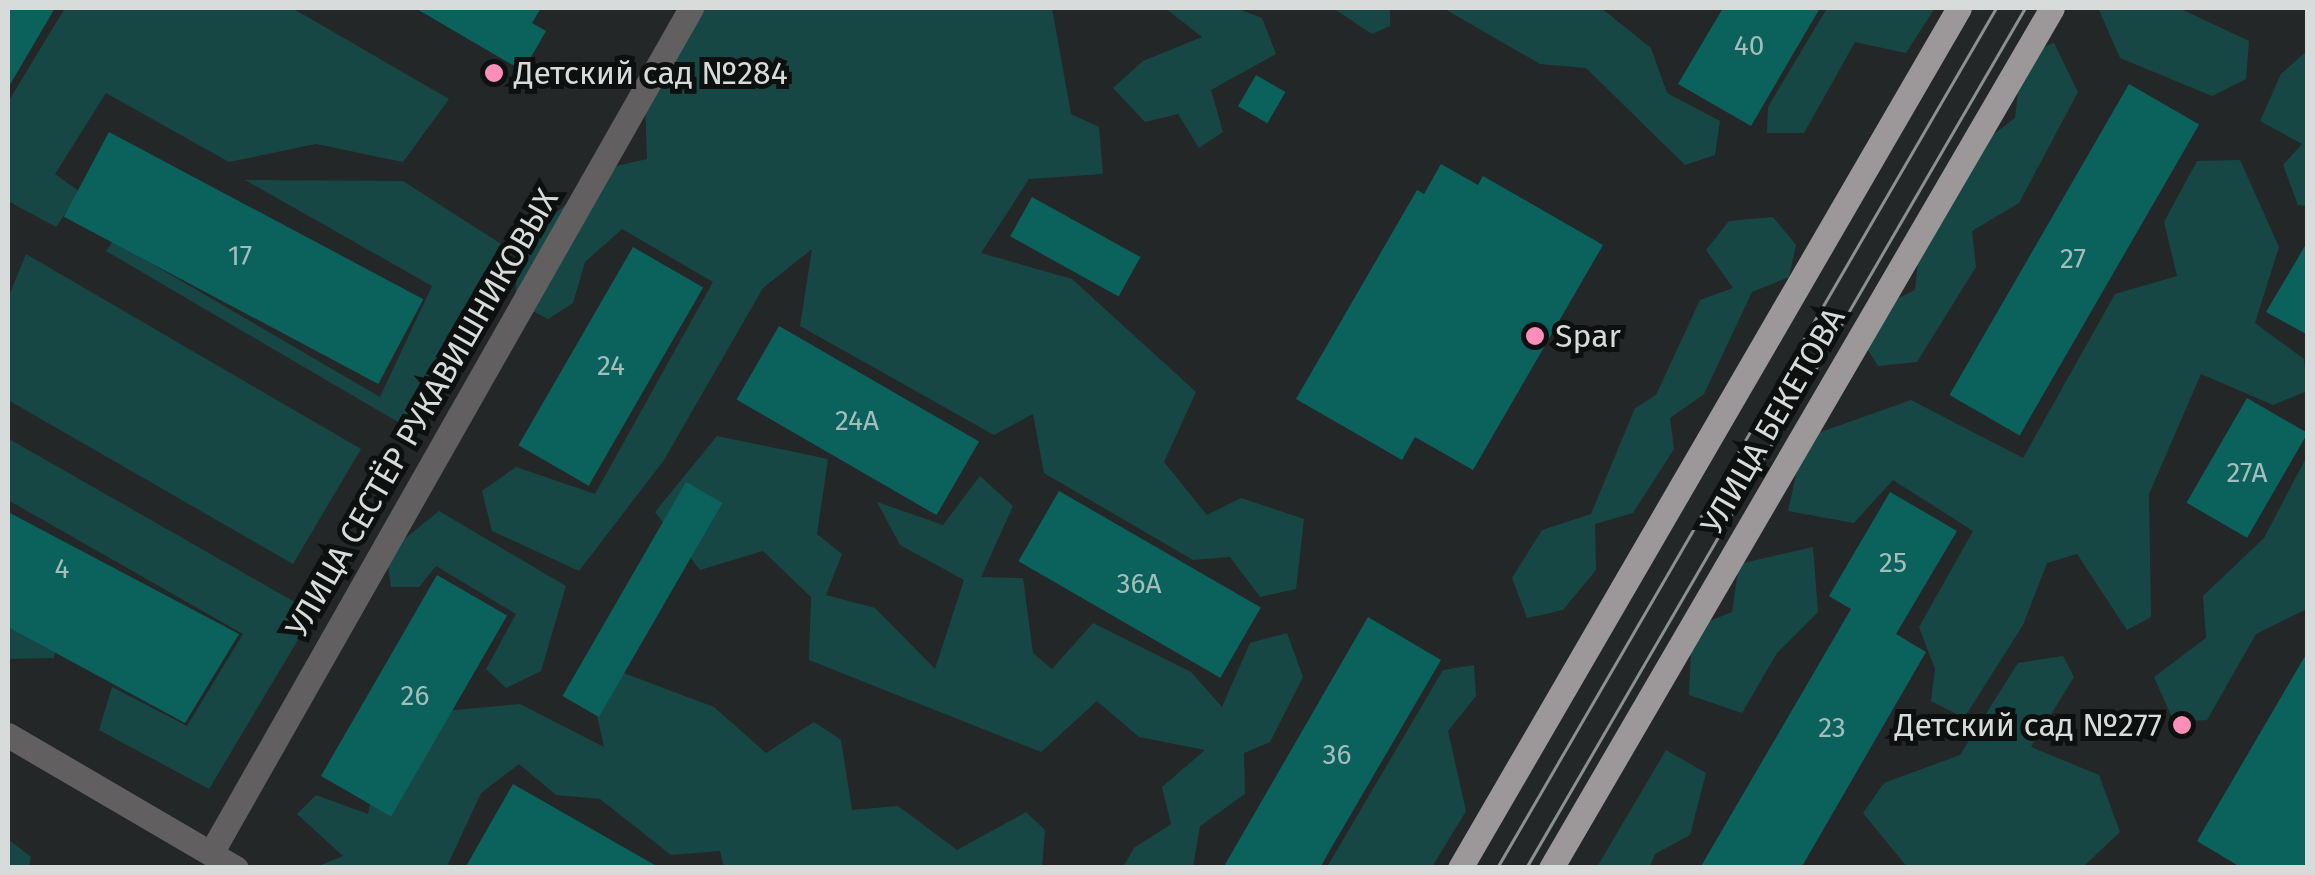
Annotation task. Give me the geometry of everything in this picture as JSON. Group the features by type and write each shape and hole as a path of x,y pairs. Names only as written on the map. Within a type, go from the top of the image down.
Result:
{"main road":[{"name":"УЛИЦА БЕКЕТОВА","path":"1460,868 1959,8"},
{"name":"УЛИЦА БЕКЕТОВА","path":"1551,868 2052,8"}],"street":[{"name":"УЛИЦА СЕСТЁР РУКАВИШНИКОВЫХ","path":"211,853 691,8"},
{"path":"8,735 236,868"}],"shaded area":[{"path":"65,8 292,8 449,99 403,162 316,144 229,162 106,93 55,174 80,192 56,227 8,201 8,102"},
{"path":"706,8 1052,8 1071,114 1099,127 1103,174 1029,179 981,253 1072,279 1196,392 1164,462 1207,515 1241,498 1304,519 1296,589 1260,597 1230,557 1193,560 1044,473 1033,414 994,435 800,326 812,249 763,288 664,460 579,571 492,531 482,491 516,467 595,494 713,282 622,229 585,262 573,303 548,319 515,302 519,243 612,167 647,159 645,101"},
{"path":"1165,8 1236,8 1262,18 1276,54 1211,90 1223,132 1199,148 1178,114 1145,122 1113,88 1143,61 1202,37"},
{"path":"1333,8 1390,8 1390,26 1372,34"},
{"path":"1443,8 1601,8 1651,48 1667,93 1720,121 1715,155 1685,165 1586,68 1540,64"},
{"path":"1827,8 1935,8 1906,53 1855,42 1804,133 1767,133 1768,107"},
{"path":"2098,8 2179,8 2249,41 2246,79 2212,96 2120,58"},
{"path":"2054,43 2078,92 2019,203 1972,231 1976,267 1917,362 1878,366 1861,339 1880,307 1915,290 1919,250 1978,146 2015,118 2022,56"},
{"path":"2307,51 2307,206 2298,205 2283,165 2302,144 2260,121 2281,74"},
{"path":"2240,160 2279,247 2255,323 2304,359 2307,391 2273,405 2201,374 2149,494 2151,617 2127,630 2077,554 2047,563 2023,625 1964,718 1931,701 1935,669 1919,627 1973,531 1893,480 1854,523 1788,511 1804,438 1911,400 2023,458 2115,294 2177,276 2164,222 2197,161"},
{"path":"245,180 403,181 509,249 403,425 106,251 113,241 380,397 432,286"},
{"path":"1773,217 1796,245 1789,277 1752,292 1704,394 1670,418 1674,449 1633,513 1595,524 1596,570 1563,610 1527,618 1512,578 1542,530 1591,514 1635,408 1656,395 1700,300 1733,288 1706,250 1729,221"},
{"path":"26,254 361,449 293,564 8,400 8,298"},
{"path":"717,436 828,459 817,534 842,554 826,595 875,608 935,669 964,580 900,545 877,502 943,525 980,476 1013,506 981,577 1023,578 1033,653 1052,669 1093,623 1191,672 1222,707 1250,643 1287,633 1303,677 1270,742 1244,753 1245,794 1200,826 1193,867 1123,867 1134,848 1171,824 1162,787 1205,750 1139,737 1097,701 1041,752 809,660 811,597 763,551 700,570 655,512"},
{"path":"9,439 314,613 209,789 99,730 112,687 187,726 243,634 8,500"},
{"path":"2307,456 2307,609 2256,634 2207,720 2174,722 2154,677 2206,638 2203,596 2264,538"},
{"path":"439,511 566,586 541,671 506,688 486,669 516,614 436,566 419,587 391,587 386,554"},
{"path":"1813,547 1818,612 1777,653 1742,713 1689,695 1692,628 1732,612 1739,564"},
{"path":"8,609 58,636 54,658 8,659"},
{"path":"2063,656 2074,677 2031,747 2099,775 2120,832 2083,867 1907,867 1863,813 1884,783 1960,755 2018,663"},
{"path":"1474,665 1476,696 1448,731 1466,811 1432,867 1327,867 1443,670"},
{"path":"613,669 714,707 766,753 814,722 841,740 852,810 898,806 957,850 1026,812 1045,830 1042,867 724,867 720,851 671,855 600,799 556,795 519,764 481,793 448,864 453,867 316,867 343,856 297,814 316,795 368,814 376,775 423,713 520,704 604,747 591,687"},
{"path":"1666,750 1706,773 1690,835 1655,854 1650,867 1597,867"},
{"path":"8,839 31,857 29,867 8,867"}],"building":[{"path":"8,8 55,8 8,88"},
{"path":"415,8 541,8 532,23 546,31 523,71"},
{"path":"1723,8 1820,8 1751,126 1678,84"},
{"path":"1256,75 1285,92 1267,123 1238,106"},
{"path":"2129,84 2199,124 2020,435 1950,395"},
{"path":"109,132 423,299 378,384 64,217"},
{"path":"1441,164 1478,185 1483,176 1603,245 1473,470 1415,437 1402,460 1296,399 1417,190 1424,194"},
{"path":"1032,197 1140,257 1119,296 1010,236"},
{"path":"2308,241 2308,335 2266,312"},
{"path":"633,247 703,288 589,486 518,445"},
{"path":"779,326 979,442 937,515 736,400"},
{"path":"2247,398 2308,433 2247,538 2186,503"},
{"path":"686,482 722,503 599,717 562,696"},
{"path":"1059,491 1261,608 1220,678 1018,561"},
{"path":"1890,492 1957,531 1896,634 1926,652 1801,868 1700,868 1851,609 1829,596"},
{"path":"8,512 239,634 185,723 8,627"},
{"path":"437,575 507,615 391,816 321,776"},
{"path":"1368,617 1441,660 1320,868 1223,868"},
{"path":"2308,651 2308,868 2242,868 2197,841"},
{"path":"513,784 660,868 465,868"}],"tram line":[{"path":"1497,868 1996,8"},
{"path":"1526,868 2025,8"}],"place":[{"name":"Детский сад №284","path":"494,73"},
{"name":"Spar","path":"1535,336"},
{"name":"Детский сад №277","path":"2182,725"}]}
